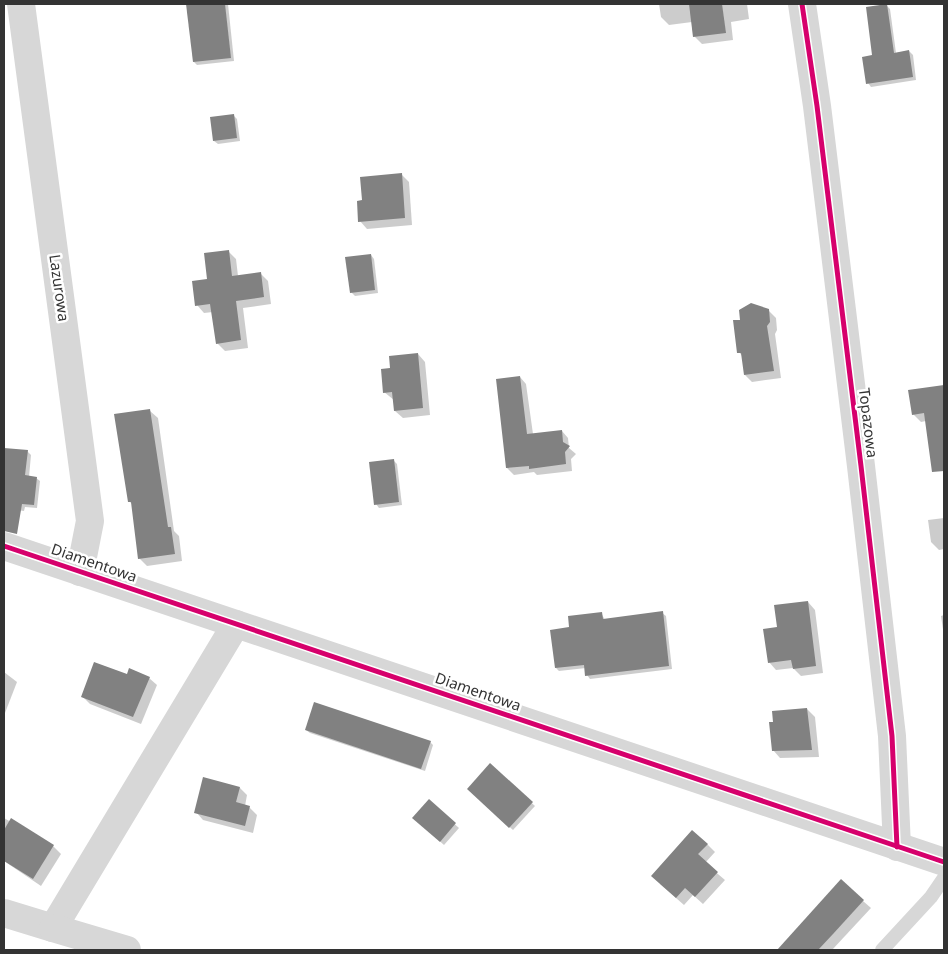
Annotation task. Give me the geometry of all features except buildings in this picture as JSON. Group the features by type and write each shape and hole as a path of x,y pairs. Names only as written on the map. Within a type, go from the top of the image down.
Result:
{"street":[{"name":"Lazurowa","path":"21,4 90,521 80,572"},
{"name":"Topazowa","path":"802,4 852,388 890,717 897,847"},
{"name":"Diamentowa","path":"4,546 944,862"},
{"path":"53,928 236,624"},
{"path":"4,913 127,950"}],"lane":[{"path":"882,950 932,897 944,878"}],"cycle path":[{"path":"802,4 817,106 892,736 897,847"},
{"path":"4,546 944,862"}]}
